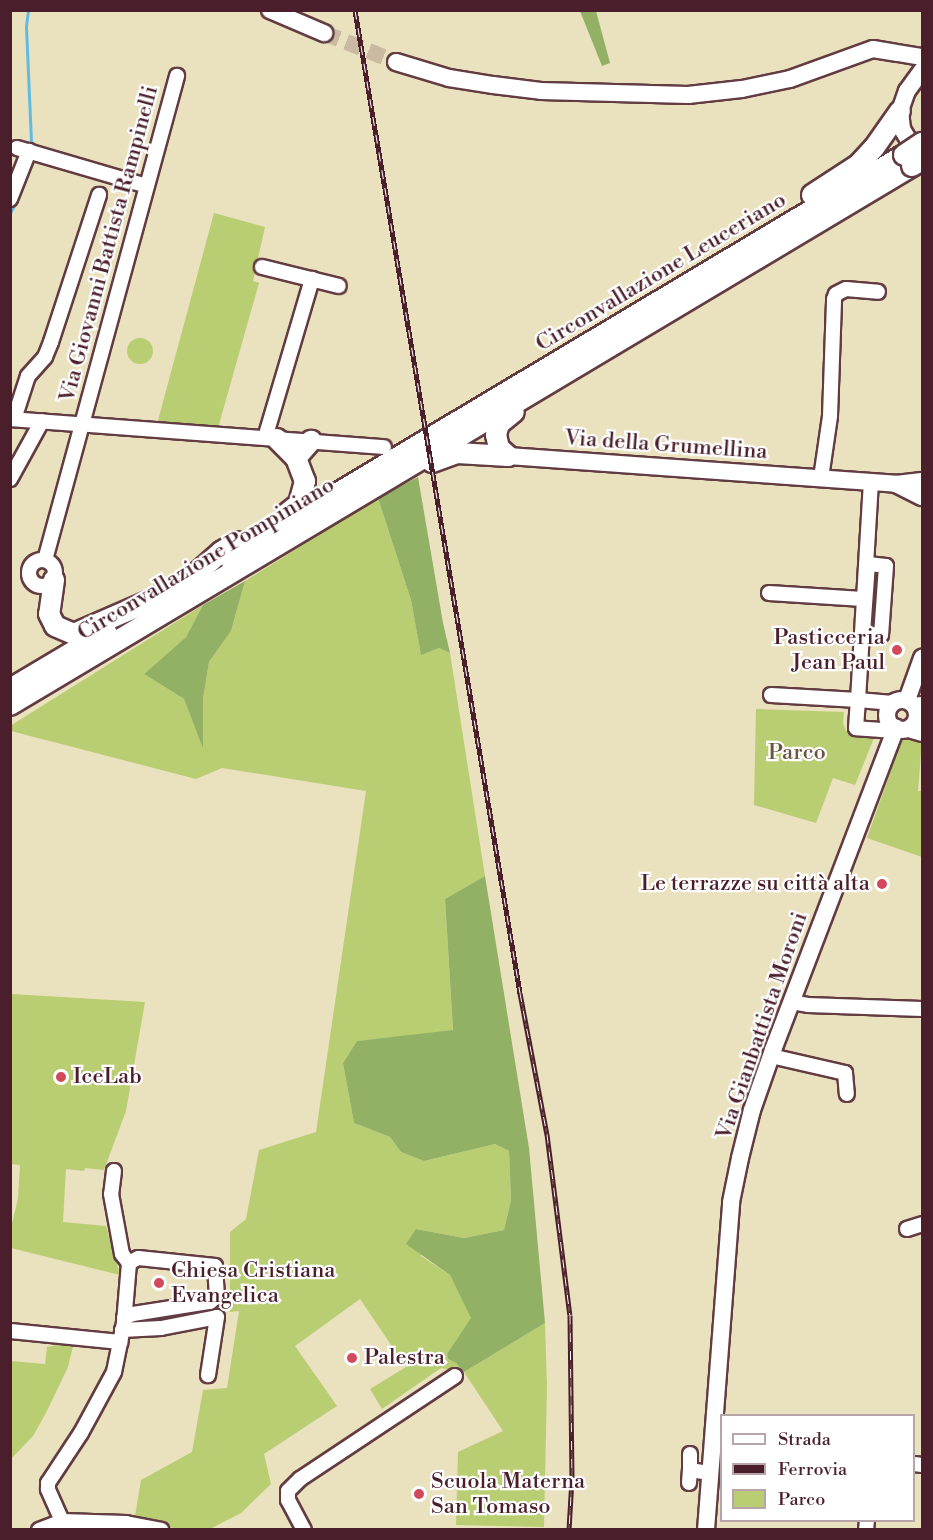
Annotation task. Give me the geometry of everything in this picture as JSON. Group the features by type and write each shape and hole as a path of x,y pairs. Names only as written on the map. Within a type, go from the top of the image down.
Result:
{"highway":[{"path":"735,256 758,231 858,165 874,148 900,111"},
{"name":"Circonvallazione Leuceriano","path":"425,448 553,381 915,161 922,143"},
{"name":"Circonvallazione Leuceriano","path":"425,448 735,256 915,161"},
{"path":"508,456 496,444 499,424 512,413 544,395 553,381"},
{"path":"54,580 49,615 55,626 74,634 180,588 221,552 299,504 305,481 296,458 271,438"},
{"path":"296,458 311,441"},
{"name":"Circonvallazione Pompiniano","path":"14,700 308,526 425,448"},
{"name":"Circonvallazione Pompiniano","path":"14,700 47,667 425,448"},
{"path":"308,526 337,518 439,458 457,453 508,456"},
{"path":"10,681 47,667"}],"main road":[{"path":"270,10 324,33"},
{"path":"396,62 449,78 529,89 688,95 742,89 790,79 873,49 922,57"},
{"path":"895,52 905,67 907,91"},
{"path":"915,161 902,129 900,111 907,91 922,70"},
{"name":"Via della Grumellina","path":"508,456 896,484 922,481"},
{"name":"Via della Grumellina","path":"896,484 922,497"},
{"name":"Via Gianbattista Moroni","path":"910,702 922,658"},
{"name":"Via Gianbattista Moroni","path":"898,728 888,720 887,712 891,705 910,702"},
{"name":"Via Gianbattista Moroni","path":"706,1530 731,1202 752,1110 775,1057 791,1002 898,728 915,722 916,710 910,702"}],"street":[{"name":"Via Giovanni Battista Rampinelli","path":"54,580 42,586 34,584 29,578 29,569 32,563 45,560 177,76"},
{"path":"10,199 23,150 147,186"},
{"path":"12,419 28,375 45,357 51,342 99,195"},
{"path":"262,267 339,286"},
{"path":"271,438 312,279"},
{"path":"821,478 830,416 834,299 836,294 846,289 878,292"},
{"name":"Via Giovanni Battista Rampinelli","path":"12,419 384,447"},
{"path":"10,479 42,421"},
{"path":"871,481 856,728 882,730 898,728 922,734"},
{"path":"45,560 55,568 54,580"},
{"path":"868,564 886,566 881,635 863,633 868,564"},
{"path":"769,593 863,599"},
{"path":"771,695 890,703 910,702"},
{"path":"791,1002 808,1005 922,1009"},
{"name":"Via Gianbattista Moroni","path":"775,1057 845,1073 847,1095"},
{"path":"62,1521 48,1489 48,1483 105,1392 116,1365 122,1330 129,1263 122,1254 111,1194 114,1171"},
{"path":"907,1229 922,1224"},
{"path":"122,1330 133,1314 212,1302 217,1296 215,1266 138,1258 129,1263"},
{"path":"10,1331 161,1328 217,1317 208,1375"},
{"path":"304,1530 288,1500 288,1491 300,1479 455,1376"},
{"path":"690,1454 689,1476 710,1473"},
{"path":"39,1530 62,1521 126,1523 161,1530"}],"green space":[{"path":"580,11 596,11 610,63 602,66"},
{"path":"214,213 265,227 253,281 259,283 218,428 157,424"},
{"path":"140,338 149,342 153,351 149,360 140,364 131,360 127,351 131,342"},
{"path":"418,477 450,653 439,648 421,655 411,600 378,498"},
{"path":"378,498 411,600 421,654 439,648 450,653 485,876 445,899 453,1031 357,1041 343,1063 354,1123 390,1137 401,1152 424,1161 495,1144 509,1151 511,1200 504,1230 464,1238 416,1229 421,1256 450,1275 472,1318 447,1354 448,1359 456,1363 464,1372 441,1368 382,1409 370,1389 406,1367 360,1299 295,1346 337,1406 264,1454 271,1484 241,1513 210,1529 177,1529 135,1516 141,1480 192,1452 203,1390 227,1388 239,1311 230,1312 230,1232 246,1219 259,1150 316,1132 366,791 222,768 196,779 11,731 10,726 203,605 186,637 144,674 184,699 203,746 203,699 209,662 231,631 245,581"},
{"path":"245,581 231,631 209,662 203,699 203,748 184,699 144,674 186,637 203,605"},
{"name":"Parco","path":"756,709 844,712 843,723 846,731 874,738 855,785 833,778 816,823 754,805"},
{"path":"902,740 922,741 918,791 922,791 922,857 867,838"},
{"path":"485,876 529,1148 545,1323 464,1372 456,1363 448,1359 447,1354 471,1318 450,1275 406,1244 416,1229 464,1238 504,1230 511,1200 509,1151 495,1144 424,1161 401,1152 390,1137 354,1123 343,1063 357,1041 453,1030 445,899"},
{"path":"11,994 145,1002 126,1111 104,1170 66,1169 63,1222 106,1226 120,1275 11,1248 11,1228 18,1198 20,1165 11,1164"},
{"path":"545,1323 547,1386 544,1527 456,1525 458,1452 503,1431 464,1372"},
{"path":"74,1342 68,1367 46,1413 33,1436 11,1459 11,1361 45,1364 47,1347"}],"waterway":[{"path":"28,10 26,27 31,142"},
{"path":"10,213 16,201"}],"tunnel":[{"path":"324,33 396,62"}],"railway":[{"path":"355,10 520,993 547,1134 570,1315 572,1479 569,1530"}],"place":[{"name":"Pasticceria Jean Paul","path":"897,650"},
{"name":"Le terrazze su città alta","path":"882,884"},
{"name":"IceLab","path":"61,1077"},
{"name":"Chiesa Cristiana Evangelica","path":"159,1283"},
{"name":"Palestra","path":"352,1358"},
{"name":"Scuola Materna San Tomaso","path":"419,1494"}]}
